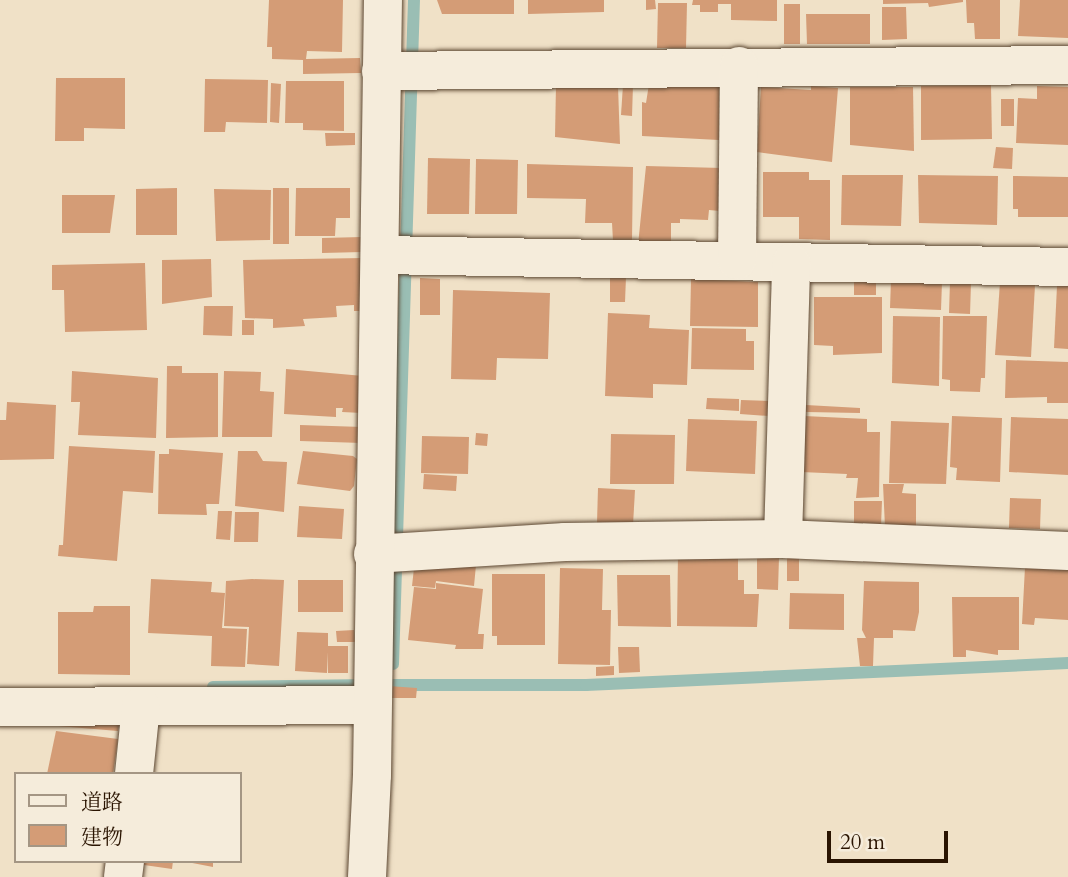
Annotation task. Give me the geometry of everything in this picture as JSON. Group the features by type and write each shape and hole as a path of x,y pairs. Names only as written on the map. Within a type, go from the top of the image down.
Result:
{"street":[{"path":"367,877 371,691 392,553 399,255 399,71 383,0"},
{"path":"399,71 1068,65"},
{"path":"737,260 739,66"},
{"path":"399,255 1068,267"},
{"path":"783,539 792,263"},
{"path":"392,553 565,542 783,539 1068,551"},
{"path":"0,707 141,706 371,691"},
{"path":"134,772 141,706"}],"building":[{"path":"269,0 343,0 342,52 307,51 306,59 360,58 361,73 303,74 303,60 272,59 272,47 267,47"},
{"path":"437,0 514,0 514,14 442,14"},
{"path":"528,0 604,0 604,12 528,14"},
{"path":"646,0 655,0 656,9 646,10"},
{"path":"693,0 777,0 777,21 731,20 731,4 718,4 718,12 700,12 700,5 692,5"},
{"path":"883,0 963,2 929,7 928,3 883,4"},
{"path":"966,0 1000,0 1000,39 975,39 974,23 967,23"},
{"path":"1020,0 1068,0 1068,38 1018,36"},
{"path":"658,3 687,3 686,48 657,48"},
{"path":"784,4 800,4 800,44 784,44"},
{"path":"882,7 906,7 907,39 882,40"},
{"path":"806,14 870,14 870,44 807,44"},
{"path":"56,78 125,78 125,129 84,128 84,141 55,141"},
{"path":"205,79 268,80 267,123 226,122 225,132 204,132"},
{"path":"286,81 344,81 344,131 303,130 303,123 285,123"},
{"path":"271,83 281,84 279,123 270,122"},
{"path":"649,84 719,85 719,140 642,136 642,102 646,103"},
{"path":"556,85 618,86 620,144 555,137"},
{"path":"623,85 633,85 632,116 621,115"},
{"path":"991,85 992,139 921,140 921,86"},
{"path":"811,86 838,88 832,162 757,152 761,87 811,90"},
{"path":"1037,86 1068,87 1068,145 1016,143 1018,98 1037,99"},
{"path":"850,87 913,87 914,151 850,145"},
{"path":"1001,99 1014,99 1014,126 1001,126"},
{"path":"325,133 355,133 355,145 326,146"},
{"path":"996,147 1013,148 1012,169 993,168"},
{"path":"428,158 470,159 469,214 427,214"},
{"path":"476,159 518,160 517,214 475,214"},
{"path":"527,164 633,167 632,241 613,241 612,223 585,223 586,199 527,198"},
{"path":"646,166 722,168 720,211 709,210 708,220 680,219 680,223 671,223 671,246 638,245"},
{"path":"763,172 809,172 809,180 830,180 830,240 799,239 799,217 763,217"},
{"path":"842,175 903,175 901,226 841,225"},
{"path":"918,175 998,176 997,225 919,223"},
{"path":"1013,176 1068,177 1068,217 1018,217 1018,209 1013,209"},
{"path":"177,188 177,235 136,235 136,189"},
{"path":"273,188 289,188 289,244 273,244"},
{"path":"296,188 350,188 350,218 336,218 335,236 295,236"},
{"path":"214,189 271,190 270,240 216,241"},
{"path":"62,195 115,195 110,233 62,233"},
{"path":"362,237 362,252 322,253 322,238"},
{"path":"364,258 365,311 354,311 354,305 336,306 337,317 303,319 305,326 273,328 273,319 245,318 243,260"},
{"path":"211,259 212,297 162,304 162,260"},
{"path":"145,263 147,330 65,332 64,290 52,290 52,265"},
{"path":"610,277 626,277 625,302 610,302"},
{"path":"420,278 440,279 440,315 420,315"},
{"path":"691,279 758,282 758,327 690,326"},
{"path":"854,279 876,279 876,295 854,295"},
{"path":"891,280 942,282 941,310 890,308"},
{"path":"950,281 971,282 970,314 949,313"},
{"path":"1000,282 1035,285 1031,357 995,355"},
{"path":"1057,286 1068,286 1068,349 1054,348"},
{"path":"453,290 550,293 548,359 497,358 496,380 451,379"},
{"path":"814,297 882,297 882,353 833,355 833,346 814,345"},
{"path":"204,306 233,306 232,336 203,335"},
{"path":"608,313 650,315 649,328 689,330 687,385 653,384 653,398 605,396"},
{"path":"893,316 940,317 939,386 892,383"},
{"path":"943,316 987,316 985,378 981,378 980,392 950,391 950,380 942,379"},
{"path":"242,320 254,320 254,335 242,335"},
{"path":"692,328 746,329 746,341 754,341 754,370 691,369"},
{"path":"1006,360 1068,362 1068,403 1047,403 1047,397 1005,398"},
{"path":"167,366 182,366 182,373 218,373 218,437 166,438"},
{"path":"286,369 363,376 362,413 342,412 343,408 336,408 336,417 284,414"},
{"path":"72,371 158,378 156,438 78,435 80,402 71,402"},
{"path":"224,371 261,372 260,391 274,392 272,437 222,437"},
{"path":"707,398 739,399 739,411 706,409"},
{"path":"741,400 770,401 769,416 740,414"},
{"path":"7,402 56,405 54,459 0,460 0,420 6,420"},
{"path":"806,405 860,408 860,413 806,412"},
{"path":"804,416 867,419 867,432 880,432 879,497 856,498 858,478 846,478 847,474 801,472"},
{"path":"952,416 1002,418 1000,482 956,480 957,468 950,467"},
{"path":"1011,417 1068,419 1068,475 1009,472"},
{"path":"688,419 757,421 755,474 686,471"},
{"path":"891,421 949,423 946,484 889,483"},
{"path":"300,425 363,427 362,443 300,441"},
{"path":"476,433 488,434 487,446 475,445"},
{"path":"611,434 675,435 674,484 610,484"},
{"path":"422,436 469,437 468,474 421,473"},
{"path":"69,446 155,451 153,493 123,491 117,561 58,556 59,545 63,545"},
{"path":"169,449 223,453 219,504 206,504 207,515 158,514 159,454 169,454"},
{"path":"238,451 257,451 263,461 287,462 284,512 235,506"},
{"path":"303,451 353,456 357,459 354,486 350,491 297,484"},
{"path":"424,474 457,476 456,491 423,489"},
{"path":"883,484 904,484 902,493 916,494 916,527 885,527"},
{"path":"598,488 635,490 633,525 597,523"},
{"path":"1010,498 1041,499 1040,529 1009,528"},
{"path":"854,501 882,501 881,526 854,526"},
{"path":"299,506 344,509 342,539 297,537"},
{"path":"218,511 232,511 230,540 216,539"},
{"path":"235,512 259,512 258,542 234,542"},
{"path":"678,553 738,555 738,580 744,580 744,594 759,594 757,627 677,626"},
{"path":"757,556 779,557 778,590 757,589"},
{"path":"787,557 799,558 799,581 787,581"},
{"path":"476,565 474,586 436,581 435,588 412,586 414,568"},
{"path":"1025,567 1068,570 1068,620 1035,618 1034,625 1022,624"},
{"path":"560,568 603,569 602,610 611,610 610,665 558,664"},
{"path":"492,574 545,574 545,645 497,645 497,636 492,636"},
{"path":"617,575 670,575 671,627 618,626"},
{"path":"151,579 212,582 211,592 225,593 222,628 247,629 245,667 211,666 212,636 148,633"},
{"path":"284,580 279,666 247,664 249,627 224,626 226,581"},
{"path":"298,580 343,580 343,612 298,612"},
{"path":"864,581 919,582 919,612 915,631 893,630 893,638 874,638 873,666 860,666 857,638 866,638 862,630"},
{"path":"436,583 483,589 478,634 484,634 483,649 455,649 456,645 408,640 414,587 436,589"},
{"path":"790,593 844,594 844,630 789,629"},
{"path":"952,597 1019,597 1019,650 998,650 998,655 966,650 966,657 953,657"},
{"path":"94,606 130,606 130,675 58,674 58,612 93,612"},
{"path":"354,630 355,642 337,642 336,631"},
{"path":"297,632 328,633 328,646 348,646 348,673 328,673 328,652 327,673 295,671"},
{"path":"618,647 639,647 640,672 619,673"},
{"path":"614,666 614,675 596,676 596,667"},
{"path":"388,686 417,688 416,698 387,698"},
{"path":"120,715 118,731 46,725"},
{"path":"56,731 118,739 113,772 47,772"},
{"path":"144,863 173,863 172,869"},
{"path":"192,863 213,863 213,867"}],"waterway":[{"path":"393,664 414,0"},
{"path":"392,685 586,685 1068,663"},
{"path":"213,687 370,685"}]}
